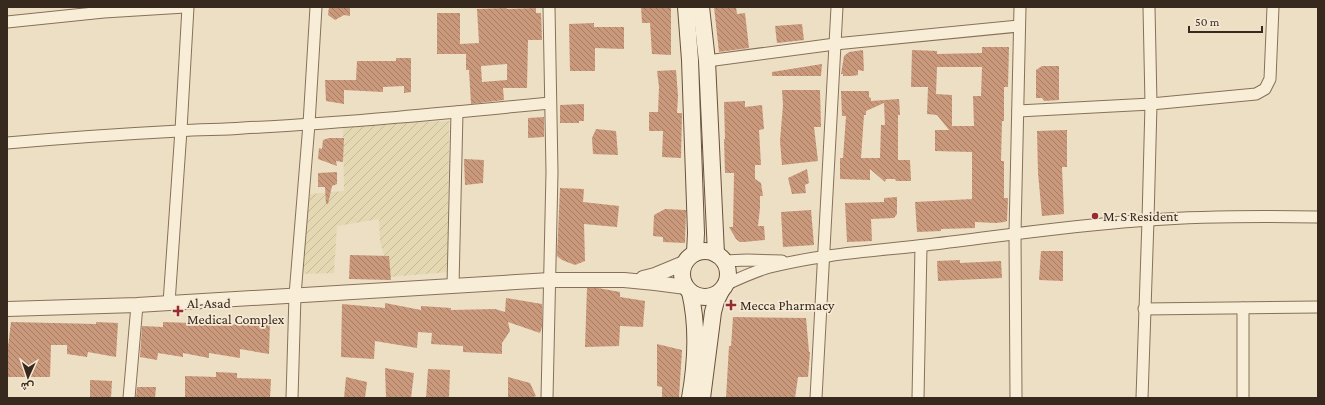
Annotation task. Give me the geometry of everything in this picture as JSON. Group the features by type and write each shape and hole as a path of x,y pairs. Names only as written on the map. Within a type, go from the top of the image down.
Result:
{"main road":[{"path":"686,7 690,60 696,233 690,258 682,275 688,289 694,313 695,353 690,398"},
{"path":"702,7 707,61 714,232 720,257 728,269 728,277 716,301 713,312 702,398"},
{"path":"696,233 699,236 708,237 714,232"},
{"path":"690,258 702,251 709,251 720,257"},
{"path":"688,289 695,295 709,297 715,295 723,288"},
{"path":"694,313 704,311 713,312"}],"street":[{"path":"7,22 104,12 187,7 181,130 169,303"},
{"path":"292,398 295,295 309,124 316,7"},
{"path":"547,398 552,172 549,7"},
{"path":"816,398 837,7"},
{"path":"1016,398 1015,233 1020,7"},
{"path":"1142,398 1148,220 1150,104 1149,7"},
{"path":"1018,111 1150,104 1256,94 1265,89 1270,79 1272,70 1273,7"},
{"path":"707,61 835,44 1019,26"},
{"path":"7,143 78,136 309,124 550,103"},
{"path":"453,286 457,112"},
{"path":"723,288 754,272 770,267 823,256 921,246 1015,233 1148,220 1231,216 1318,217"},
{"path":"918,398 921,246"},
{"path":"720,257 793,262"},
{"path":"7,310 138,305 550,280 640,279 655,275 690,258"},
{"path":"624,280 655,283 688,289"},
{"path":"129,398 138,305"},
{"path":"1144,309 1318,307"},
{"path":"1243,308 1243,398"}],"shaded area":[{"path":"449,121 448,272 390,277 380,241 379,219 337,226 334,273 301,274 310,194 344,191 343,124"}],"building":[{"path":"329,7 350,7 350,16 344,15 335,20 328,15"},
{"path":"641,7 671,7 671,55 652,54 650,23 642,23"},
{"path":"714,7 736,7 737,14 745,13 749,48 719,52"},
{"path":"536,8 536,13 541,13 542,40 528,40 527,88 503,88 504,100 471,104 469,70 466,70 466,54 437,54 437,13 460,13 460,44 479,43 477,9","holes":["507,64 507,80 482,82 481,66"]},
{"path":"594,23 594,27 624,27 624,49 595,48 595,71 570,71 569,24"},
{"path":"802,24 804,40 777,43 775,26"},
{"path":"982,47 1009,47 1008,87 1004,87 1004,121 1002,121 1001,161 1004,161 1004,198 1008,198 1007,221 996,223 975,222 975,228 941,229 941,231 917,232 915,202 972,199 972,152 935,151 935,130 949,130 937,115 927,114 928,87 911,87 912,50 937,51 937,54 982,53","holes":["937,67 982,67 981,96 973,96 974,126 952,126 952,95 936,94"]},
{"path":"863,50 864,71 858,70 858,75 843,76 843,74 841,74 844,56 849,52"},
{"path":"396,58 411,58 411,92 404,93 404,86 383,87 383,92 344,90 344,104 326,101 325,80 356,80 357,61 396,61"},
{"path":"822,64 821,76 772,76 772,72"},
{"path":"1042,66 1059,66 1059,100 1044,101 1042,98 1036,98 1036,70"},
{"path":"676,70 678,96 677,113 682,113 681,158 662,157 663,131 649,131 649,112 658,112 659,87 657,71"},
{"path":"782,90 820,90 821,127 814,127 818,161 782,165 780,141 783,105"},
{"path":"841,91 869,91 871,101 899,99 900,115 898,115 898,160 910,160 911,181 886,179 885,182 870,169 870,180 840,179 840,158 843,158 846,116 842,116","holes":["884,103 885,125 881,125 880,158 861,158 864,115 866,115 866,111"]},
{"path":"745,101 745,107 762,105 764,129 759,130 761,165 755,165 755,179 761,183 763,196 760,196 758,226 764,226 765,240 740,242 736,239 729,227 733,227 734,173 725,173 724,102"},
{"path":"584,104 584,121 579,121 579,123 560,123 560,105"},
{"path":"544,117 544,137 528,138 528,118"},
{"path":"596,129 616,131 618,155 593,154 592,138"},
{"path":"1067,130 1067,167 1062,167 1064,214 1042,216 1038,173 1037,131"},
{"path":"329,138 344,138 343,162 336,161 337,166 318,159 319,148 322,149 323,140"},
{"path":"464,159 484,160 483,183 465,185"},
{"path":"807,169 809,183 805,185 806,193 792,194 788,178"},
{"path":"337,172 337,184 332,186 328,204 326,204 325,187 318,187 318,173"},
{"path":"560,188 584,189 583,202 619,206 617,227 584,224 585,261 575,265 562,260 557,256"},
{"path":"897,197 897,214 894,218 871,219 872,241 847,242 845,203 884,202 884,198"},
{"path":"665,209 686,210 685,243 663,242 663,237 653,236 654,215"},
{"path":"811,210 814,245 783,247 781,212"},
{"path":"1041,251 1063,251 1063,281 1039,280"},
{"path":"350,255 389,256 391,280 349,279"},
{"path":"960,260 960,263 1001,261 1002,278 938,281 937,261"},
{"path":"587,288 598,288 620,292 620,297 645,301 643,327 620,326 619,346 585,347"},
{"path":"506,298 542,304 542,327 540,333 508,322 510,331 502,343 502,354 463,352 463,346 431,344 432,333 418,332 417,348 375,341 374,359 341,357 342,304 385,308 385,303 421,310 421,306 451,308 451,310 495,309 505,312"},
{"path":"733,317 806,318 810,352 808,377 798,377 795,398 726,398 729,346 731,346"},
{"path":"249,320 270,321 269,354 240,349 240,358 209,353 209,358 183,353 183,357 158,353 157,360 140,357 142,326 163,327 163,322 249,325"},
{"path":"11,322 96,324 96,322 118,323 116,357 88,352 87,357 67,354 67,345 51,345 50,377 7,377 7,355"},
{"path":"657,344 682,350 679,398 662,398 662,387 657,386"},
{"path":"385,368 414,373 411,398 386,398"},
{"path":"428,369 450,370 449,398 426,398"},
{"path":"216,372 237,373 237,378 271,379 270,398 185,398 185,376 216,377"},
{"path":"346,377 367,382 365,398 344,398"},
{"path":"508,377 530,383 536,396 530,398 508,398"},
{"path":"90,380 112,381 111,398 90,398"},
{"path":"137,387 156,387 155,398 136,398"}],"place":[{"name":"M. S Resident","path":"1095,216"},
{"name":"Mecca Pharmacy","path":"731,305"},
{"name":"Al-Asad Medical Complex","path":"178,311"}]}
